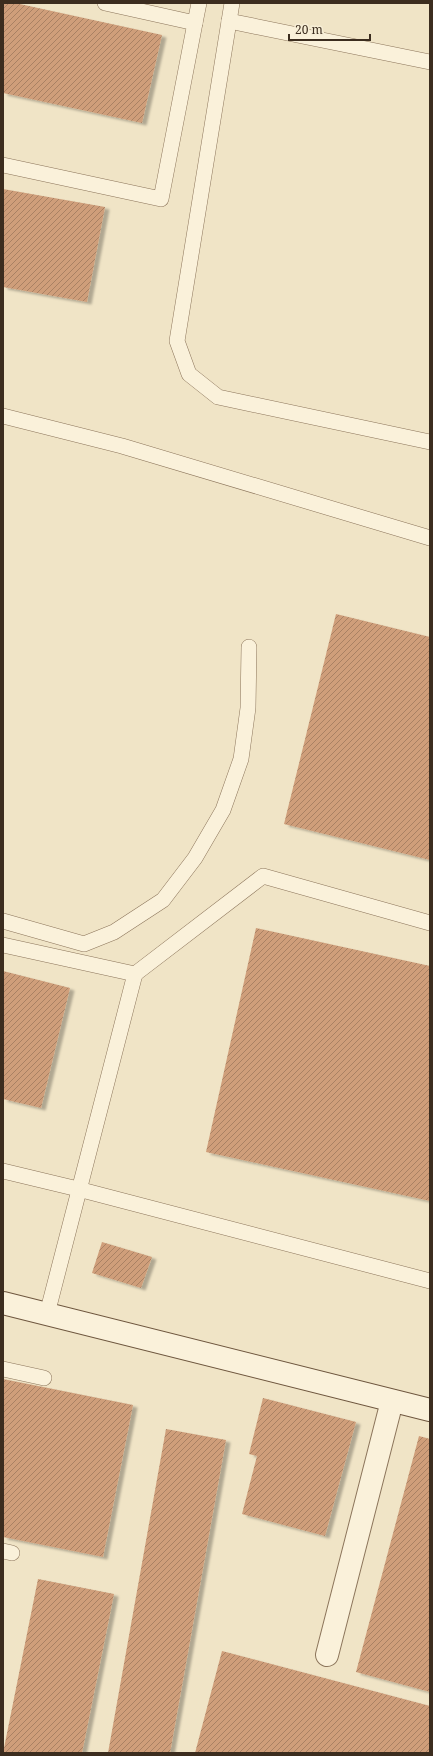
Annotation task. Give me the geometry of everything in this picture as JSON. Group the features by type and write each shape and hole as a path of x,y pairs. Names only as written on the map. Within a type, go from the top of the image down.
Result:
{"street":[{"path":"3,1303 430,1410"},
{"path":"327,1655 392,1401"}],"lane":[{"path":"105,3 195,23"},
{"path":"3,165 161,200 199,3"},
{"path":"232,3 177,341 189,374 218,397 430,442"},
{"path":"229,21 430,62"},
{"path":"3,416 122,446 430,538"},
{"path":"3,922 84,944 114,932 163,900 194,858 223,810 241,759 248,708 249,646"},
{"path":"47,1314 78,1189 135,974 263,876 430,923"},
{"path":"3,945 135,974"},
{"path":"3,1171 78,1189 430,1281"},
{"path":"3,1369 44,1378"}],"building":[{"path":"3,3 15,3 162,35 142,123 3,93"},
{"path":"3,189 105,207 87,302 3,287"},
{"path":"336,614 430,637 430,860 284,824"},
{"path":"256,928 430,966 430,1201 206,1152"},
{"path":"3,971 70,988 41,1108 3,1099"},
{"path":"102,1242 152,1257 141,1288 92,1273"},
{"path":"3,1379 133,1405 103,1557 3,1537"},
{"path":"263,1398 356,1422 325,1536 242,1514 257,1456 249,1454"},
{"path":"166,1429 226,1440 170,1753 108,1753"},
{"path":"419,1436 430,1439 430,1692 356,1672"},
{"path":"38,1579 114,1594 82,1753 3,1753"},
{"path":"222,1651 430,1706 430,1753 195,1753"}]}
